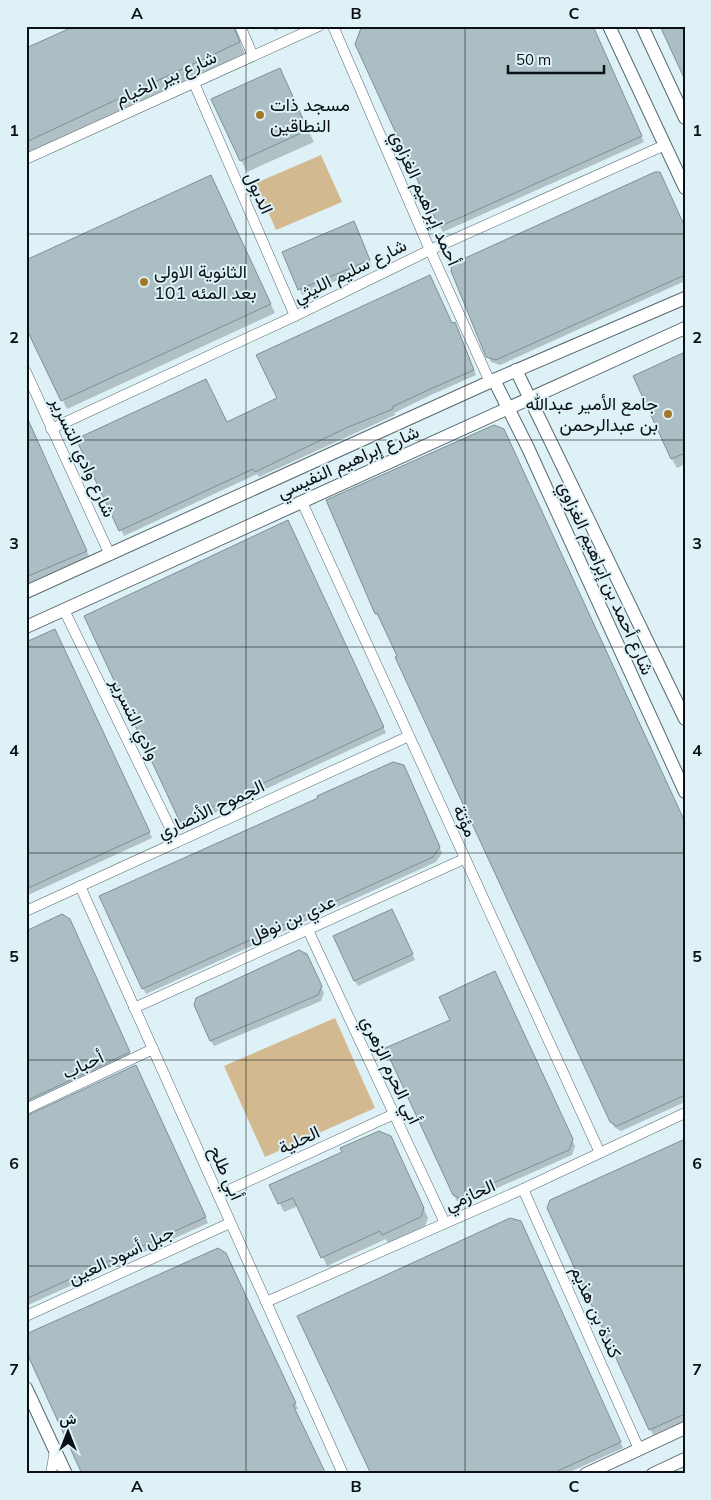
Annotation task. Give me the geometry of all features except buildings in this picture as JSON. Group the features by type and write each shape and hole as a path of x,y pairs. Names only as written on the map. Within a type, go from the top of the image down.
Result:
{"street":[{"path":"240,26 253,56"},
{"name":"شارع بير الخيام","path":"26,159 319,26"},
{"name":"أحمد إبراهيم الغزاوي","path":"333,26 430,250 492,381"},
{"path":"609,26 685,188"},
{"path":"642,26 685,118"},
{"name":"الدبول","path":"194,83 295,316"},
{"name":"شارع سليم الليثي","path":"51,429 295,316 430,250 665,145"},
{"name":"شارع إبراهيم النفيسي","path":"26,592 516,370 685,298"},
{"name":"شارع إبراهيم النفيسي","path":"26,627 685,328"},
{"name":"شارع أحمد بن إبراهيم الغزاوي","path":"516,370 683,707"},
{"name":"شارع وادي التسرير","path":"26,372 110,555"},
{"name":"شارع أحمد بن إبراهيم الغزاوي","path":"492,381 509,408 685,792"},
{"name":"مؤتة","path":"302,502 600,1153"},
{"name":"وادي التسرير","path":"64,610 177,842"},
{"name":"الجموح الأنصاري","path":"26,911 409,736"},
{"name":"عدي بن نوفل","path":"134,1008 464,859"},
{"name":"أبي طلح","path":"80,886 342,1474"},
{"name":"أبي الحرم الزهري","path":"308,930 445,1224"},
{"name":"أحباب","path":"26,1109 153,1050"},
{"name":"الحازمي","path":"266,1302 523,1189 685,1113"},
{"name":"الحلية","path":"218,1196 394,1114"},
{"name":"كندة بن هذيم","path":"523,1189 639,1449"},
{"name":"جبل أسود العين","path":"26,1316 230,1223"},
{"path":"26,1388 66,1474"},
{"path":"586,1474 685,1428"},
{"path":"51,1474 55,1449"},
{"path":"653,1474 685,1459"}],"shaded area":[{"path":"321,155 342,202 276,230 256,183"},
{"path":"335,1018 375,1108 265,1157 224,1066"}],"place":[{"name":"مسجد ذات النطاقين","path":"260,115"},
{"name":"الثانوية الاولى بعد المئه 101","path":"144,282"},
{"name":"جامع الأمير عبدالله بن عبدالرحمن","path":"668,414"}]}
